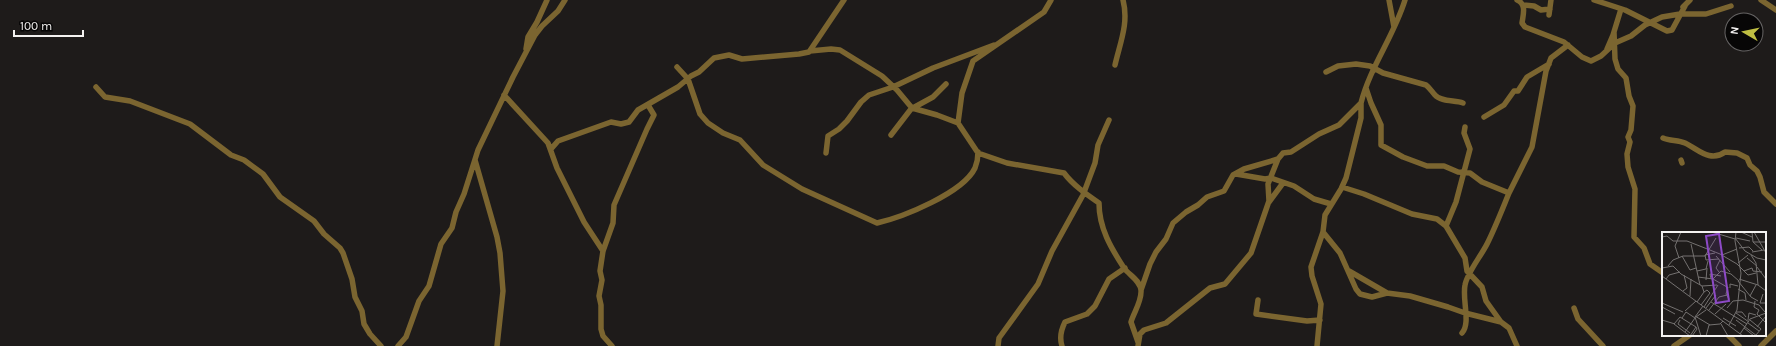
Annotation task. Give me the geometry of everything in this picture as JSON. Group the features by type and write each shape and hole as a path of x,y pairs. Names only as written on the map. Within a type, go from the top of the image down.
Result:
{"street":[{"path":"526,53 528,37 535,26 547,0"},
{"path":"398,346 406,337 418,305 430,284 441,244 452,228 456,212 464,194 475,160 504,95 539,30 558,12 565,0"},
{"path":"810,51 844,0"},
{"path":"958,123 962,93 973,61 1044,12 1051,0"},
{"path":"1115,65 1125,29 1125,10 1123,0"},
{"path":"1389,0 1394,28"},
{"path":"1317,346 1321,304 1312,276 1311,267 1323,232 1325,215 1346,178 1361,118 1361,103 1366,88 1374,67 1391,37 1405,0"},
{"path":"1517,0 1523,5 1534,6 1541,10 1550,12 1551,0"},
{"path":"1594,0 1621,9 1651,22 1667,31 1672,30 1678,14 1690,0"},
{"path":"1761,0 1776,10"},
{"path":"1523,5 1522,23 1525,27 1551,36 1568,46 1582,57 1591,61 1596,60 1615,43 1631,36 1651,22 1678,14 1706,14 1731,6"},
{"path":"1606,51 1621,9"},
{"path":"1614,32 1615,59 1618,69 1626,78 1629,96 1633,106 1631,130 1628,137 1630,142 1627,154 1628,167 1635,189 1634,237 1644,248 1650,264 1662,272"},
{"path":"826,154 828,136 839,129 847,121 861,102 869,95 893,87 933,68 998,43"},
{"path":"1462,333 1466,325 1464,302 1465,283 1488,242 1509,193 1532,147 1540,112 1546,71 1551,58 1568,46"},
{"path":"551,149 558,141 611,122 621,124 630,122 638,110 678,87 699,72 714,58 729,55 746,59 799,54 810,51 831,49 840,50 882,76 912,108 958,123 978,152 1007,163 1064,172 1072,183 1099,203 1099,215 1108,241 1124,268 1135,279 1141,290"},
{"path":"1326,72 1338,66 1356,64 1374,67 1383,72 1426,85 1431,89 1435,96 1463,103"},
{"path":"1484,117 1504,105 1514,91 1518,91 1527,77 1549,64"},
{"path":"678,67 688,79 700,114 708,123 740,140 766,168 781,175 802,189 877,223 909,213 950,193 968,177 975,168 978,152"},
{"path":"891,134 912,108 933,97 946,84"},
{"path":"96,87 105,96 130,101 190,124 231,154 244,160 263,174 280,197 314,221 324,234 340,248 352,279 355,297 362,311 364,324 370,334 381,346"},
{"path":"1366,88 1381,125 1381,145 1409,160 1431,167 1444,166 1451,170 1470,173 1482,182 1509,193"},
{"path":"504,95 545,138 551,149 557,168 584,222 603,252"},
{"path":"1268,205 1268,184 1278,159 1283,153 1291,152 1319,134 1339,125 1361,103"},
{"path":"612,345 603,336 601,329 601,305 599,296 602,280 600,271 603,252 613,223 614,205 654,115 648,105"},
{"path":"998,346 999,338 1038,284 1052,251 1084,193 1095,163 1098,145 1109,120"},
{"path":"1446,226 1456,202 1470,149 1464,133 1465,127"},
{"path":"1663,138 1686,143 1695,150 1713,157 1720,156 1725,152 1737,153 1747,158 1750,166 1757,171 1760,177 1764,192 1776,204"},
{"path":"1138,344 1131,322 1137,309 1141,290 1150,264 1156,252 1166,239 1171,225 1207,197 1224,191 1228,181 1244,169 1278,159"},
{"path":"475,160 497,237 501,259 503,291 497,346"},
{"path":"1236,174 1260,179 1271,178 1294,186 1314,199 1331,204"},
{"path":"1138,344 1140,334 1144,330 1166,323 1210,288 1225,284 1251,253 1259,224 1268,205 1283,183"},
{"path":"1342,187 1364,194 1412,214 1437,219 1446,226 1465,258 1467,271 1482,287 1486,301 1501,322 1509,328 1517,346"},
{"path":"1323,232 1340,252 1356,289 1360,294 1372,297 1387,292"},
{"path":"1062,346 1060,341 1065,322 1087,314 1095,306 1110,279 1124,268"},
{"path":"1348,270 1387,292 1410,296 1465,313 1501,322"},
{"path":"1258,300 1256,314 1307,321 1320,320"},
{"path":"1574,308 1578,319 1603,346"},
{"path":"1761,346 1776,331"},
{"path":"1674,346 1689,336"},
{"path":"1729,336 1739,346"}]}
